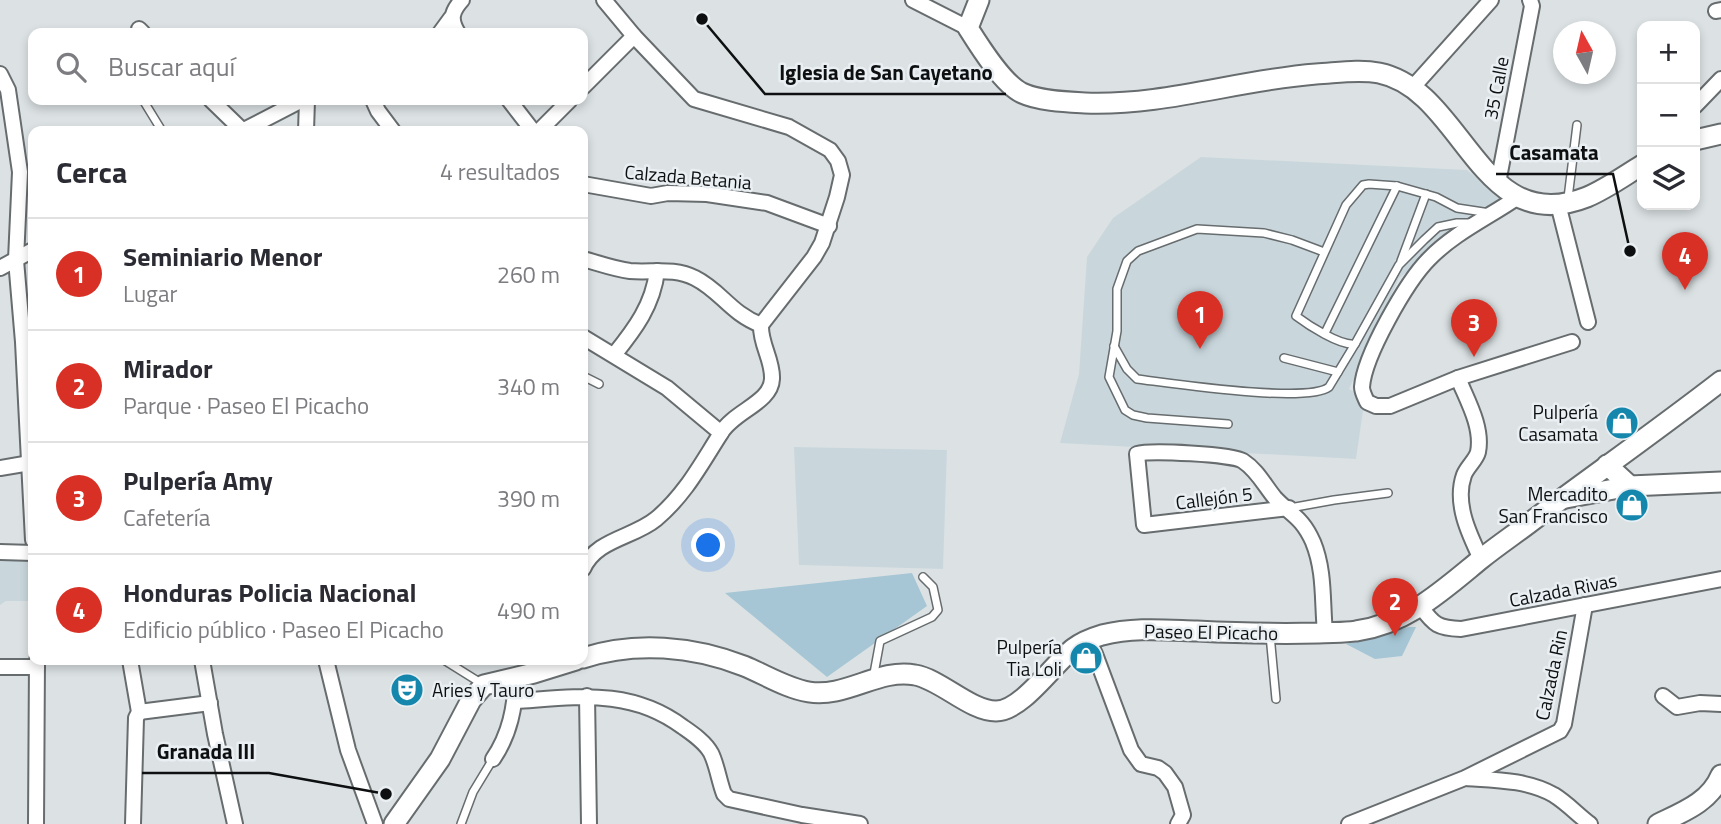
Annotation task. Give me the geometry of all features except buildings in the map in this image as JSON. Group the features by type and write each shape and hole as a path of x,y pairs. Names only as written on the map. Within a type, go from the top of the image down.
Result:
{"street":[{"path":"444,28 462,0"},
{"path":"588,557 600,547 629,536 654,521 682,495 728,422 767,396 772,381 770,361 760,337 761,325 814,257 829,226 842,175 838,161 830,150 789,127 694,99 604,0"},
{"path":"913,0 968,28 990,63 1021,93 1063,102 1118,104 1167,99 1287,76 1344,72 1378,73 1413,87 1433,105 1469,153 1498,183 1518,197 1536,202 1563,203 1588,196 1637,168"},
{"path":"968,28 979,0"},
{"path":"1413,87 1491,0"},
{"name":"35 Calle","path":"1498,183 1532,6 1530,0"},
{"path":"452,18 455,28"},
{"path":"588,82 634,36"},
{"path":"0,74 9,90 20,172 16,260 28,342"},
{"path":"1700,101 1721,79"},
{"path":"216,105 237,126"},
{"path":"252,126 292,105"},
{"path":"306,126 307,105"},
{"path":"375,105 389,126"},
{"path":"513,105 529,126"},
{"path":"544,126 565,105"},
{"path":"1700,139 1721,134"},
{"name":"Calzada Betania","path":"588,185 651,196 668,193 707,194 767,203 829,226"},
{"path":"1518,197 1430,258 1401,296 1366,367 1362,389 1367,402 1376,406 1390,406 1458,378 1572,342"},
{"path":"1563,203 1588,322"},
{"path":"0,268 28,253"},
{"path":"588,260 630,271 675,271 695,277 743,318 761,325"},
{"path":"614,355 643,317 653,293 657,271"},
{"path":"588,340 667,388 721,433"},
{"path":"1458,378 1474,415 1478,434 1478,453 1464,475 1462,506 1471,538 1481,559"},
{"name":"Paseo El Picacho","path":"588,656 629,648 665,648 694,652 744,666 782,684 811,692 849,688 873,679 916,674 965,700 992,711 1000,711 1039,685 1072,649 1088,639 1106,634 1146,628 1270,634 1356,631 1391,622 1421,607 1481,559 1718,386"},
{"name":"Callejón 5","path":"1137,455 1224,456 1244,461 1278,500 1289,508 1144,525 1137,455"},
{"path":"0,468 28,463"},
{"path":"1607,466 1630,486"},
{"path":"1563,498 1630,486 1721,482"},
{"path":"1289,508 1305,525 1320,564 1325,632"},
{"path":"0,552 28,553"},
{"name":"Calzada Rivas","path":"1421,607 1433,623 1445,628 1461,629 1721,579"},
{"name":"Calzada Rin","path":"1465,778 1560,731 1564,724 1585,605"},
{"path":"1088,639 1131,750 1141,764 1166,773 1175,787 1183,815 1178,824"},
{"path":"0,667 28,665"},
{"path":"36,824 37,665"},
{"path":"131,665 139,712 136,718 133,824"},
{"path":"203,665 235,824"},
{"path":"327,665 348,750 375,824"},
{"path":"394,824 440,759 471,700 484,685 554,665"},
{"path":"493,759 503,744 516,701 531,670"},
{"path":"516,701 587,696 621,698 653,708 697,737 711,752 724,794 734,802 860,824"},
{"path":"587,696 589,824"},
{"path":"1663,696 1678,707 1700,703 1721,704"},
{"path":"139,712 211,703"},
{"path":"1658,824 1705,798 1721,775"},
{"path":"1349,824 1366,820 1465,778 1528,785 1555,796 1590,824"}],"lane":[{"path":"146,105 159,126"},
{"path":"1563,203 1577,125"},
{"path":"1355,344 1348,345 1296,316 1346,205 1359,188 1369,184 1397,186 1426,194 1457,208 1494,214"},
{"path":"1325,333 1397,186"},
{"path":"1114,346 1127,369 1137,379 1253,392 1324,391 1355,344 1399,265 1426,194"},
{"path":"1399,265 1438,227 1477,223"},
{"path":"1228,424 1147,418 1125,410 1109,377 1117,331 1117,289 1126,261 1138,251 1197,229 1264,233 1324,252"},
{"path":"1284,358 1338,372"},
{"path":"588,378 599,384"},
{"path":"1289,508 1388,493"},
{"path":"873,679 880,641 932,617 938,610 933,587 923,577"},
{"path":"1270,634 1276,699"},
{"path":"452,665 484,685"},
{"path":"461,824 473,792 493,759"}],"shaded area":[{"path":"1201,157 1467,170 1501,197 1399,278 1349,389 1356,393 1364,404 1356,459 1060,443 1079,374 1087,257 1113,218"},
{"path":"794,447 947,450 943,569 799,565"},
{"path":"0,557 28,558 28,601 6,601 0,605"},
{"path":"912,573 927,606 827,677 725,593"},
{"path":"1416,627 1402,656 1375,659 1346,644"}],"place":[{"name":"Iglesia de San Cayetano","path":"702,19"},
{"name":"Casamata","path":"1630,251"},
{"name":"Honduras Policia Nacional","path":"1685,290"},
{"name":"Seminiario Menor","path":"1200,349"},
{"name":"Pulpería Amy","path":"1474,357"},
{"name":"Pulpería Casamata","path":"1622,423"},
{"name":"Mercadito San Francisco","path":"1632,505"},
{"name":"Mirador","path":"1395,636"},
{"name":"Pulpería Tia Loli","path":"1086,658"},
{"name":"Aries y Tauro","path":"407,690"},
{"name":"Granada III","path":"386,794"}]}
